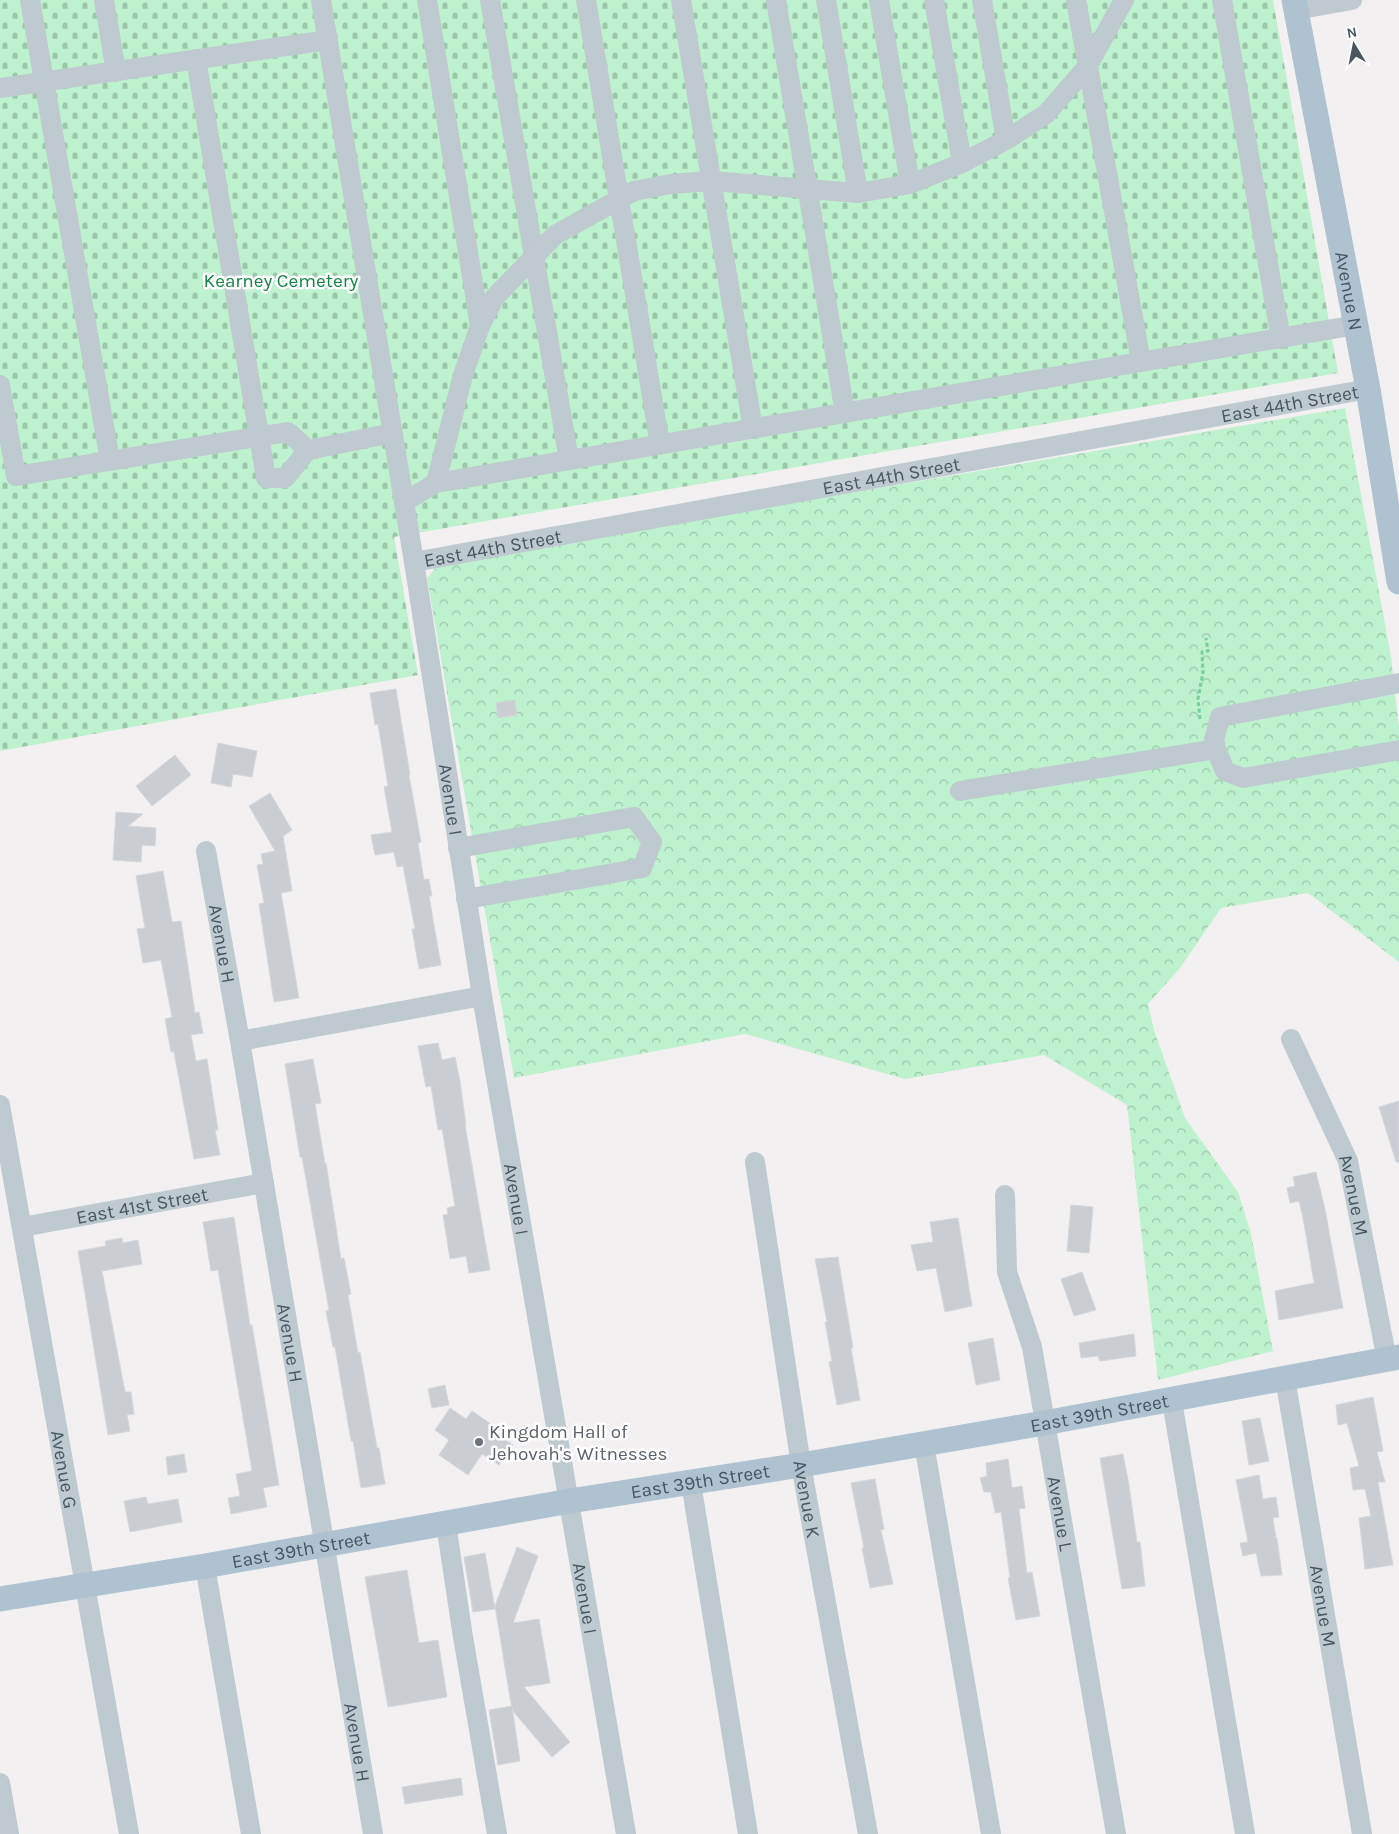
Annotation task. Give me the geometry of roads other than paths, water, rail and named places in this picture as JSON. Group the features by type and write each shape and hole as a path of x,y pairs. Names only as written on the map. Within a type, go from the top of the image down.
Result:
{"main road":[{"name":"Avenue N","path":"1294,5 1368,389 1399,582"},
{"name":"East 39th Street","path":"0,1599 205,1566 570,1501 924,1444 1172,1401 1393,1359"}],"street":[{"path":"30,0 110,461"},
{"path":"104,0 116,72"},
{"name":"Avenue I","path":"321,0 414,562 482,996 626,1834"},
{"path":"426,0 480,326"},
{"path":"490,0 569,460"},
{"path":"586,0 660,445"},
{"path":"681,0 752,429"},
{"path":"776,0 845,413"},
{"path":"826,0 858,194"},
{"path":"878,0 910,184"},
{"path":"934,0 962,163"},
{"path":"982,0 1006,140"},
{"path":"1076,0 1141,362"},
{"path":"436,483 463,375 480,326 495,297 554,235 634,191 671,184 711,181 808,188 858,194 910,184 962,163 1006,140 1046,114 1087,67 1124,0"},
{"path":"1222,0 1281,339"},
{"path":"1294,5 1352,0"},
{"path":"0,88 44,80 116,72 328,40"},
{"path":"196,59 266,478 285,478 308,450 393,434"},
{"path":"404,502 436,483 1356,325"},
{"path":"0,385 16,476 288,432 308,450"},
{"name":"East 44th Street","path":"414,562 1368,389"},
{"path":"1399,683 1220,716 1214,740 1225,771 1243,778 1399,750"},
{"path":"960,791 1216,749"},
{"path":"458,848 634,817 652,842 642,868 466,899"},
{"name":"Avenue H","path":"206,851 240,1040 373,1834"},
{"path":"240,1040 482,996"},
{"name":"Avenue M","path":"1291,1039 1348,1161 1393,1359"},
{"name":"Avenue G","path":"0,1105 129,1834"},
{"name":"Avenue K","path":"755,1162 801,1465 868,1834"},
{"name":"East 41st Street","path":"22,1227 264,1184"},
{"name":"Avenue L","path":"1005,1195 1007,1272 1032,1347 1116,1834"},
{"name":"Avenue M","path":"1286,1378 1362,1834"},
{"path":"1172,1401 1245,1834"},
{"path":"924,1444 991,1834"},
{"path":"691,1482 748,1834"},
{"path":"446,1524 463,1637 497,1834"},
{"path":"205,1566 252,1834"},
{"path":"0,1783 9,1834"}],"place":[{"name":"Kingdom Hall of Jehovah's Witnesses","path":"479,1442"}],"park label":[{"name":"Kearney Cemetery","path":"281,280"}]}
